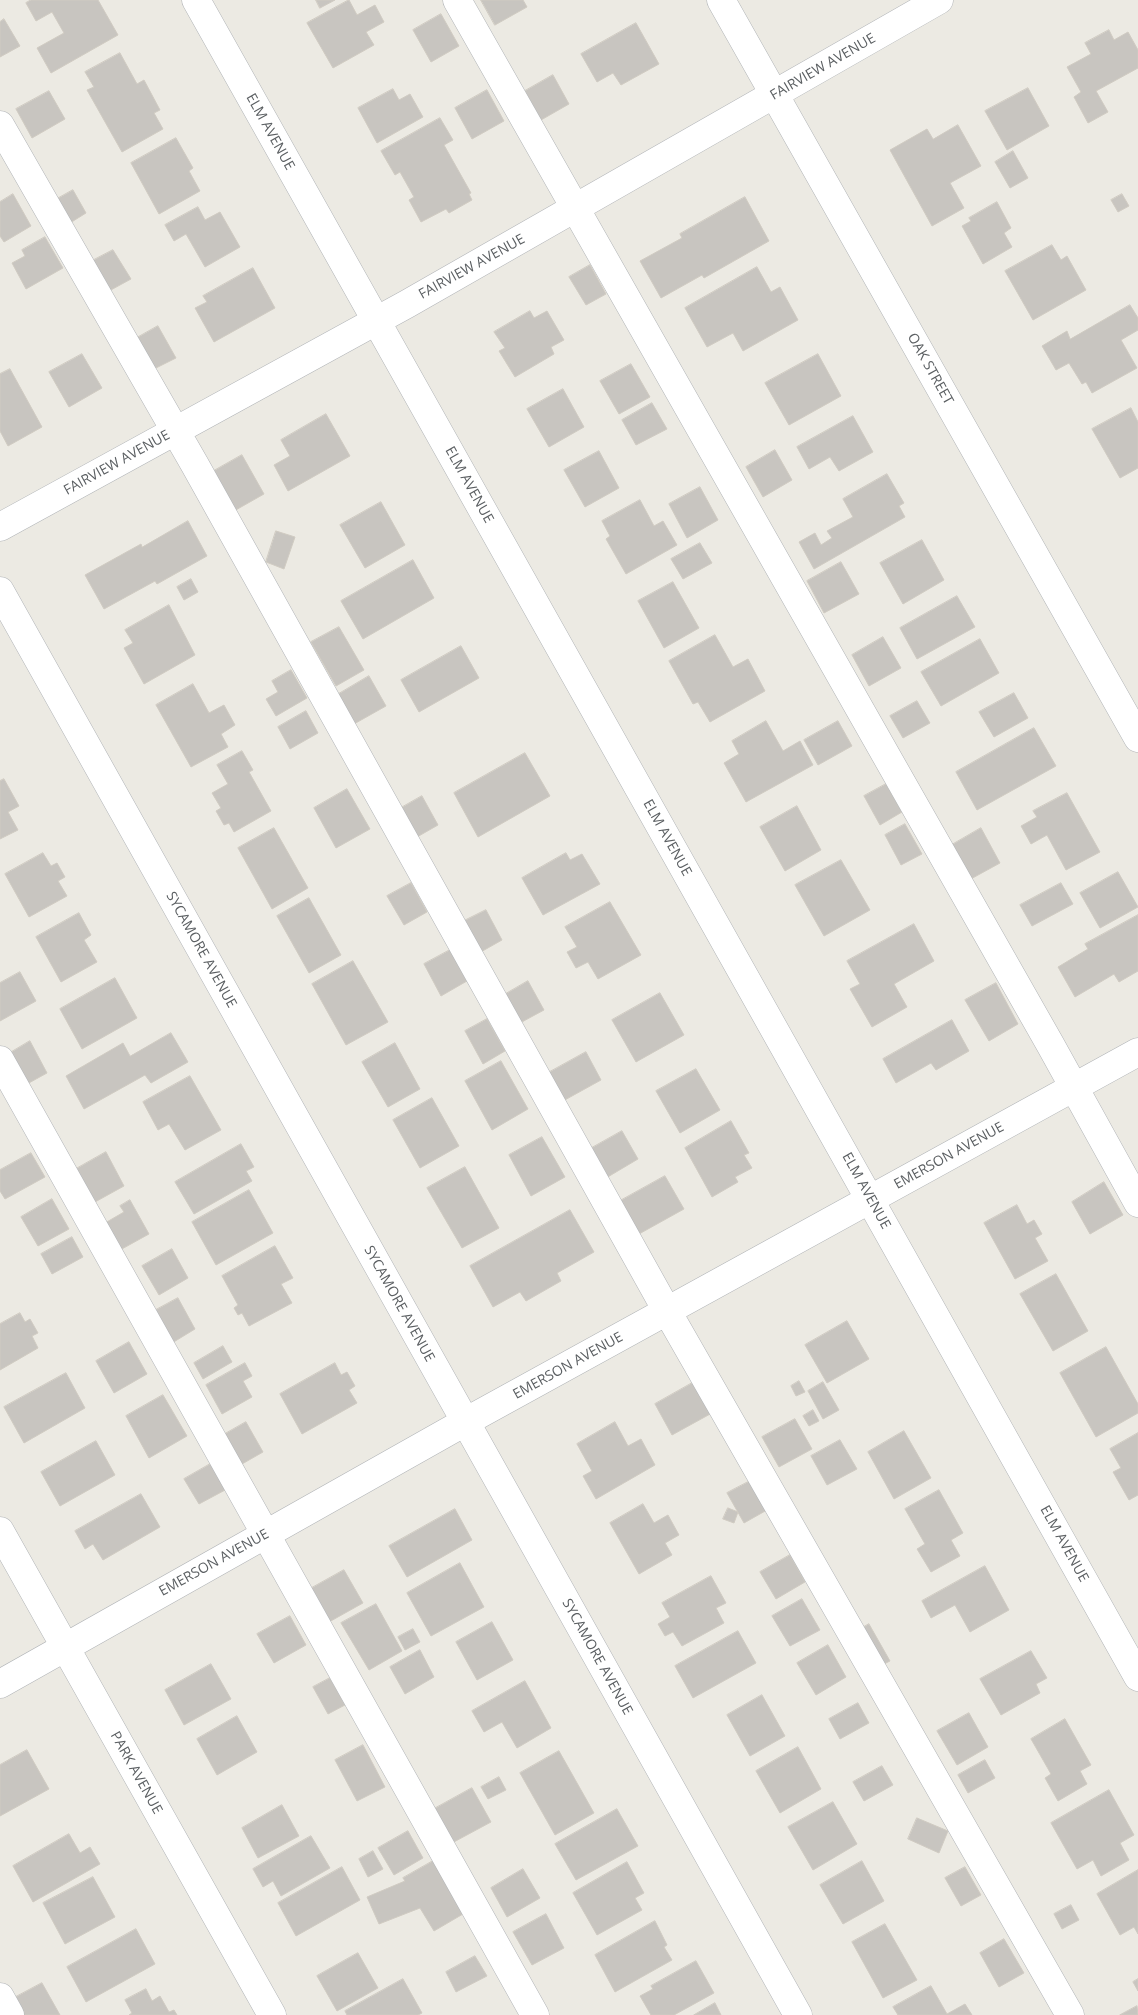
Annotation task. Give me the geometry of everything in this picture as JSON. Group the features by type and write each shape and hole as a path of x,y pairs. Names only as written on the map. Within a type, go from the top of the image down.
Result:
{"street":[{"name":"ELM AVENUE","path":"196,0 1138,1677"},
{"path":"457,0 1138,1203"},
{"name":"OAK STREET","path":"722,0 1138,738"},
{"name":"FAIRVIEW AVENUE","path":"0,527 376,321 939,0"},
{"path":"0,125 176,431 668,1311 1070,2015"},
{"name":"SYCAMORE AVENUE","path":"0,592 798,2015"},
{"name":"EMERSON AVENUE","path":"0,1684 465,1422 1138,1052"},
{"path":"0,1060 535,2015"},
{"name":"PARK AVENUE","path":"0,1531 272,2015"},
{"path":"0,1997 10,2015"}],"building":[{"path":"31,0 98,0 118,35 51,73 37,48 64,33 52,12 36,21 26,3"},
{"path":"316,0 335,0 320,8"},
{"path":"349,0 357,15 375,5 384,22 366,32 374,45 333,68 307,23"},
{"path":"481,0 523,0 527,7 495,25"},
{"path":"441,14 459,46 431,62 413,30"},
{"path":"4,19 20,46 0,57 0,22"},
{"path":"636,23 659,64 621,85 613,73 597,82 581,54"},
{"path":"1109,30 1114,40 1128,32 1138,50 1138,68 1096,91 1108,112 1088,123 1074,97 1081,92 1067,67 1091,54 1085,43"},
{"path":"120,53 137,84 144,80 160,110 154,113 163,129 122,152 87,90 94,87 85,72"},
{"path":"553,75 569,104 541,120 525,91"},
{"path":"1028,88 1049,126 1007,150 985,111"},
{"path":"393,89 399,100 410,94 423,117 377,143 358,108"},
{"path":"487,90 504,121 472,139 455,108"},
{"path":"49,91 65,119 32,138 16,109"},
{"path":"440,118 453,140 444,145 471,193 469,194 472,200 449,213 446,209 421,222 409,200 414,197 400,172 395,175 381,151"},
{"path":"958,125 981,166 950,183 964,208 932,226 890,150 927,129 933,139"},
{"path":"176,138 193,168 189,171 200,191 159,214 131,163"},
{"path":"1013,151 1028,178 1010,188 995,162"},
{"path":"73,190 86,213 70,223 57,199"},
{"path":"13,194 31,226 4,242 0,236 0,202"},
{"path":"1122,194 1129,206 1118,212 1111,200"},
{"path":"745,197 769,241 704,278 702,275 661,298 640,261 682,238 680,234"},
{"path":"997,202 1011,228 1004,233 1012,247 983,264 962,226 971,221 969,218"},
{"path":"198,207 205,220 220,212 240,247 205,267 186,234 174,241 165,225"},
{"path":"45,237 63,268 26,289 12,263 25,256 22,250"},
{"path":"1052,245 1061,260 1067,256 1086,290 1033,320 1005,271"},
{"path":"113,250 131,279 109,291 92,261"},
{"path":"590,265 606,294 586,305 569,277"},
{"path":"757,267 771,292 780,287 798,320 743,351 733,333 707,347 685,308"},
{"path":"253,268 275,308 214,342 195,308 207,302 203,296"},
{"path":"1130,305 1138,318 1138,330 1121,340 1137,368 1092,393 1086,382 1082,384 1069,363 1056,370 1042,346 1067,331 1070,339"},
{"path":"530,311 534,318 547,311 564,340 551,347 554,354 515,377 499,351 505,348 494,332"},
{"path":"158,326 176,358 152,370 135,339"},
{"path":"82,354 102,388 69,407 49,372"},
{"path":"818,354 841,396 789,425 765,383"},
{"path":"631,364 650,397 619,414 600,381"},
{"path":"10,369 42,427 8,446 0,431 0,374"},
{"path":"563,389 584,427 549,447 527,409"},
{"path":"652,403 667,429 636,445 622,420"},
{"path":"1131,408 1138,422 1138,468 1120,478 1092,429"},
{"path":"326,414 350,456 288,491 274,465 290,456 281,440"},
{"path":"853,416 873,452 839,471 830,457 809,469 797,447"},
{"path":"775,450 792,480 763,497 746,467"},
{"path":"599,451 619,488 585,507 564,470"},
{"path":"242,455 264,494 234,511 212,472"},
{"path":"887,474 904,503 899,506 905,517 814,569 799,542 815,533 821,545 832,538 827,531 853,517 843,499"},
{"path":"700,487 718,520 687,538 669,504"},
{"path":"640,500 654,526 663,521 677,545 626,574 606,539 610,536 602,521"},
{"path":"381,502 405,545 365,568 340,525"},
{"path":"188,521 207,556 157,584 155,581 104,609 85,575 141,544 142,547"},
{"path":"276,531 295,537 284,569 266,562"},
{"path":"922,540 944,580 903,604 880,563"},
{"path":"700,543 712,563 683,579 671,559"},
{"path":"413,560 434,598 363,639 341,601"},
{"path":"841,562 859,594 824,613 807,581"},
{"path":"191,579 198,592 184,600 177,587"},
{"path":"673,582 699,628 664,648 638,601"},
{"path":"957,596 975,627 917,659 900,628"},
{"path":"169,605 195,655 144,684 124,648 133,643 125,630"},
{"path":"339,627 364,670 336,686 311,642"},
{"path":"715,635 733,667 748,659 765,691 710,722 698,702 693,704 669,661"},
{"path":"883,637 901,668 869,686 852,655"},
{"path":"980,639 999,673 941,706 921,672"},
{"path":"461,646 479,678 419,712 401,680"},
{"path":"291,670 307,698 276,716 266,699 278,692 272,681"},
{"path":"369,676 386,706 354,724 337,695"},
{"path":"193,684 209,713 224,705 235,725 221,734 228,747 191,767 156,705"},
{"path":"1014,693 1028,718 994,737 979,712"},
{"path":"917,701 930,723 903,738 890,716"},
{"path":"306,711 318,733 290,749 278,727"},
{"path":"766,721 783,751 800,741 813,765 746,802 724,763 739,754 732,741"},
{"path":"838,721 852,746 818,765 804,740"},
{"path":"1034,728 1056,766 977,810 956,772"},
{"path":"242,751 253,770 249,772 271,811 234,832 229,823 224,825 216,811 221,808 212,793 228,784 217,765"},
{"path":"525,753 550,796 478,837 454,793"},
{"path":"4,779 19,806 8,812 18,830 0,839 0,781"},
{"path":"886,784 902,812 880,825 864,796"},
{"path":"347,789 370,829 336,848 314,808"},
{"path":"1067,793 1100,852 1066,870 1047,835 1031,844 1021,826 1037,817 1033,811"},
{"path":"422,796 438,825 417,837 401,808"},
{"path":"797,806 821,850 785,871 760,827"},
{"path":"905,824 922,854 901,865 885,835"},
{"path":"274,828 308,888 272,909 238,848"},
{"path":"981,828 1000,863 969,880 950,846"},
{"path":"43,853 51,866 57,863 65,877 58,881 67,896 29,917 5,874"},
{"path":"566,853 570,860 582,854 600,884 543,915 522,878"},
{"path":"841,860 870,910 824,936 795,885"},
{"path":"1118,872 1138,907 1100,928 1080,893"},
{"path":"411,883 427,912 404,925 387,896"},
{"path":"1061,883 1073,904 1032,926 1020,905"},
{"path":"309,898 341,955 309,973 277,916"},
{"path":"610,902 641,955 598,979 588,962 576,968 567,952 577,947 565,927"},
{"path":"486,910 502,940 479,953 462,922"},
{"path":"79,913 91,935 84,940 97,962 61,982 36,937"},
{"path":"1138,915 1138,971 1119,982 1114,974 1075,997 1058,967 1088,949 1085,944"},
{"path":"914,924 934,961 894,984 907,1007 872,1027 850,989 860,984 847,961"},
{"path":"450,950 467,981 441,996 424,964"},
{"path":"353,961 388,1022 346,1045 312,984"},
{"path":"20,972 36,1001 0,1021 0,983"},
{"path":"115,978 137,1018 82,1049 60,1009"},
{"path":"528,981 544,1010 520,1023 504,995"},
{"path":"996,983 1018,1024 989,1041 965,1000"},
{"path":"660,993 684,1035 636,1062 612,1020"},
{"path":"487,1019 505,1051 483,1064 465,1031"},
{"path":"952,1020 969,1051 936,1070 931,1063 896,1083 883,1059"},
{"path":"171,1033 188,1062 151,1083 145,1075 84,1109 66,1076 123,1043 130,1056"},
{"path":"30,1041 47,1073 27,1084 10,1053"},
{"path":"395,1043 420,1089 388,1107 362,1062"},
{"path":"586,1052 601,1080 563,1101 548,1073"},
{"path":"501,1061 528,1109 492,1130 465,1081"},
{"path":"696,1069 720,1110 680,1133 656,1091"},
{"path":"190,1076 221,1130 185,1150 169,1124 158,1130 143,1102"},
{"path":"432,1098 459,1146 420,1168 393,1120"},
{"path":"731,1121 749,1153 744,1155 752,1168 735,1177 738,1182 712,1197 685,1148"},
{"path":"622,1131 638,1159 606,1178 590,1149"},
{"path":"542,1137 565,1177 531,1196 509,1155"},
{"path":"241,1144 254,1167 246,1171 252,1181 194,1214 175,1182"},
{"path":"106,1152 124,1186 95,1202 76,1169"},
{"path":"31,1153 45,1177 5,1199 0,1191 0,1170"},
{"path":"465,1167 499,1228 462,1248 427,1188"},
{"path":"665,1176 684,1209 639,1234 620,1201"},
{"path":"1104,1182 1123,1215 1090,1234 1072,1202"},
{"path":"249,1190 273,1233 216,1265 192,1222"},
{"path":"52,1199 69,1229 38,1246 21,1217"},
{"path":"130,1200 149,1234 120,1250 105,1223 124,1212 120,1206"},
{"path":"1017,1205 1027,1224 1034,1220 1042,1234 1035,1238 1048,1261 1015,1279 984,1223"},
{"path":"570,1210 594,1252 557,1273 561,1281 526,1301 520,1292 493,1307 470,1266"},
{"path":"72,1237 83,1257 52,1274 41,1254"},
{"path":"275,1246 293,1278 281,1284 292,1303 249,1326 242,1313 238,1315 234,1308 238,1305 222,1276"},
{"path":"172,1249 188,1278 159,1295 142,1266"},
{"path":"1056,1274 1088,1331 1053,1351 1020,1294"},
{"path":"178,1298 195,1329 172,1343 154,1311"},
{"path":"20,1313 25,1322 30,1319 38,1333 32,1336 38,1348 0,1370 0,1324"},
{"path":"847,1321 869,1359 827,1383 805,1345"},
{"path":"129,1342 147,1374 114,1393 96,1361"},
{"path":"223,1346 232,1362 203,1379 194,1363"},
{"path":"1106,1347 1138,1404 1138,1413 1096,1437 1060,1373"},
{"path":"245,1363 252,1376 243,1381 252,1397 222,1414 206,1385"},
{"path":"335,1363 341,1375 347,1372 355,1386 349,1390 357,1403 302,1434 280,1394"},
{"path":"66,1373 85,1408 24,1443 4,1407"},
{"path":"799,1381 805,1392 796,1396 791,1386"},
{"path":"694,1382 712,1413 672,1435 655,1404"},
{"path":"823,1382 839,1410 823,1419 808,1391"},
{"path":"163,1395 187,1436 149,1458 126,1416"},
{"path":"813,1410 819,1421 809,1426 803,1416"},
{"path":"795,1419 812,1449 779,1467 762,1437"},
{"path":"246,1422 263,1452 242,1464 225,1434"},
{"path":"615,1422 628,1446 641,1439 655,1465 596,1499 583,1476 592,1471 577,1444"},
{"path":"904,1431 931,1478 894,1499 868,1452"},
{"path":"1138,1433 1138,1495 1129,1500 1113,1472 1121,1468 1110,1449"},
{"path":"840,1440 857,1469 827,1485 811,1456"},
{"path":"96,1441 115,1475 60,1506 41,1472"},
{"path":"212,1463 227,1489 199,1504 184,1479"},
{"path":"750,1481 767,1510 744,1523 727,1493"},
{"path":"939,1490 963,1533 951,1540 960,1556 931,1572 917,1549 925,1544 905,1509"},
{"path":"141,1494 160,1527 103,1560 93,1544 85,1549 75,1531"},
{"path":"643,1504 654,1523 668,1515 679,1535 665,1543 672,1555 639,1574 610,1523"},
{"path":"728,1508 738,1512 734,1523 723,1519"},
{"path":"455,1509 472,1540 407,1577 389,1546"},
{"path":"790,1555 805,1582 776,1599 760,1572"},
{"path":"460,1563 484,1607 431,1636 407,1593"},
{"path":"985,1566 1009,1610 970,1632 955,1605 931,1618 922,1601"},
{"path":"344,1570 363,1603 329,1622 310,1589"},
{"path":"711,1576 726,1603 716,1608 724,1623 682,1646 673,1632 665,1636 658,1624 670,1617 662,1603"},
{"path":"802,1599 820,1630 790,1646 772,1616"},
{"path":"376,1604 402,1651 369,1670 341,1623"},
{"path":"290,1616 306,1645 274,1663 257,1634"},
{"path":"492,1622 513,1660 477,1680 456,1642"},
{"path":"869,1624 890,1661 880,1666 859,1630"},
{"path":"413,1629 420,1642 405,1650 398,1637"},
{"path":"738,1631 756,1663 693,1698 675,1666"},
{"path":"828,1645 846,1677 816,1695 797,1663"},
{"path":"420,1650 434,1677 405,1694 390,1667"},
{"path":"1031,1651 1047,1678 1036,1684 1040,1693 1001,1715 980,1679"},
{"path":"211,1664 231,1699 184,1725 165,1690"},
{"path":"330,1678 345,1705 328,1714 313,1687"},
{"path":"525,1681 551,1728 517,1748 502,1722 484,1732 472,1711"},
{"path":"762,1695 785,1736 750,1756 727,1715"},
{"path":"858,1703 869,1723 840,1739 829,1719"},
{"path":"969,1713 988,1747 957,1765 937,1731"},
{"path":"237,1716 257,1752 217,1775 197,1739"},
{"path":"1065,1719 1091,1765 1080,1771 1087,1784 1058,1801 1045,1778 1051,1774 1031,1739"},
{"path":"363,1745 385,1787 357,1801 335,1760"},
{"path":"798,1747 821,1789 780,1813 756,1771"},
{"path":"27,1750 49,1789 0,1816 0,1765"},
{"path":"559,1751 594,1813 555,1835 520,1773"},
{"path":"985,1760 995,1778 968,1793 958,1775"},
{"path":"882,1766 893,1785 864,1801 853,1782"},
{"path":"499,1777 506,1790 488,1799 481,1787"},
{"path":"472,1788 491,1822 452,1843 434,1809"},
{"path":"1109,1790 1134,1835 1120,1843 1129,1860 1101,1876 1093,1860 1077,1869 1051,1823"},
{"path":"833,1802 857,1844 813,1870 788,1827"},
{"path":"282,1805 299,1836 258,1858 242,1828"},
{"path":"617,1809 638,1846 576,1880 555,1844"},
{"path":"917,1818 948,1831 939,1853 908,1839"},
{"path":"408,1831 423,1858 394,1875 378,1848"},
{"path":"69,1834 80,1853 90,1847 100,1864 33,1902 13,1866"},
{"path":"311,1836 330,1868 281,1896 273,1881 263,1887 253,1869"},
{"path":"373,1851 383,1869 368,1877 359,1859"},
{"path":"433,1861 463,1914 434,1931 420,1908 379,1924 367,1897 405,1881 403,1878"},
{"path":"862,1861 884,1901 843,1924 820,1885"},
{"path":"627,1862 644,1893 635,1898 642,1910 597,1935 573,1893"},
{"path":"342,1867 360,1900 296,1936 278,1903"},
{"path":"965,1867 981,1895 961,1906 945,1878"},
{"path":"523,1869 540,1898 507,1917 491,1888"},
{"path":"1138,1870 1138,1934 1134,1927 1120,1935 1097,1894"},
{"path":"93,1877 115,1917 65,1944 43,1903"},
{"path":"1071,1905 1079,1920 1062,1929 1054,1914"},
{"path":"546,1914 564,1948 532,1965 513,1932"},
{"path":"655,1921 667,1945 664,1947 672,1960 615,1992 595,1955"},
{"path":"885,1924 917,1980 883,1998 852,1942"},
{"path":"136,1929 155,1964 86,2002 67,1967"},
{"path":"1004,1939 1024,1973 999,1987 980,1953"},
{"path":"358,1953 378,1988 337,2011 317,1976"},
{"path":"475,1956 487,1976 456,1992 446,1972"},
{"path":"696,1961 714,1993 674,2015 651,2015 640,1996 653,1989 651,1986"},
{"path":"403,1979 422,2013 418,2015 347,2015 345,2011"},
{"path":"1138,1979 1138,1991 1133,1982"},
{"path":"42,1983 60,2015 24,2015 14,1998"},
{"path":"931,1986 947,2014 965,2004 972,2015 898,2015 893,2007"},
{"path":"146,1989 152,2001 160,1996 169,2012 174,2010 177,2015 129,2015 132,2013 125,2000"},
{"path":"715,2003 721,2015 694,2015"},
{"path":"1137,2006 1138,2015 1120,2015"}]}
